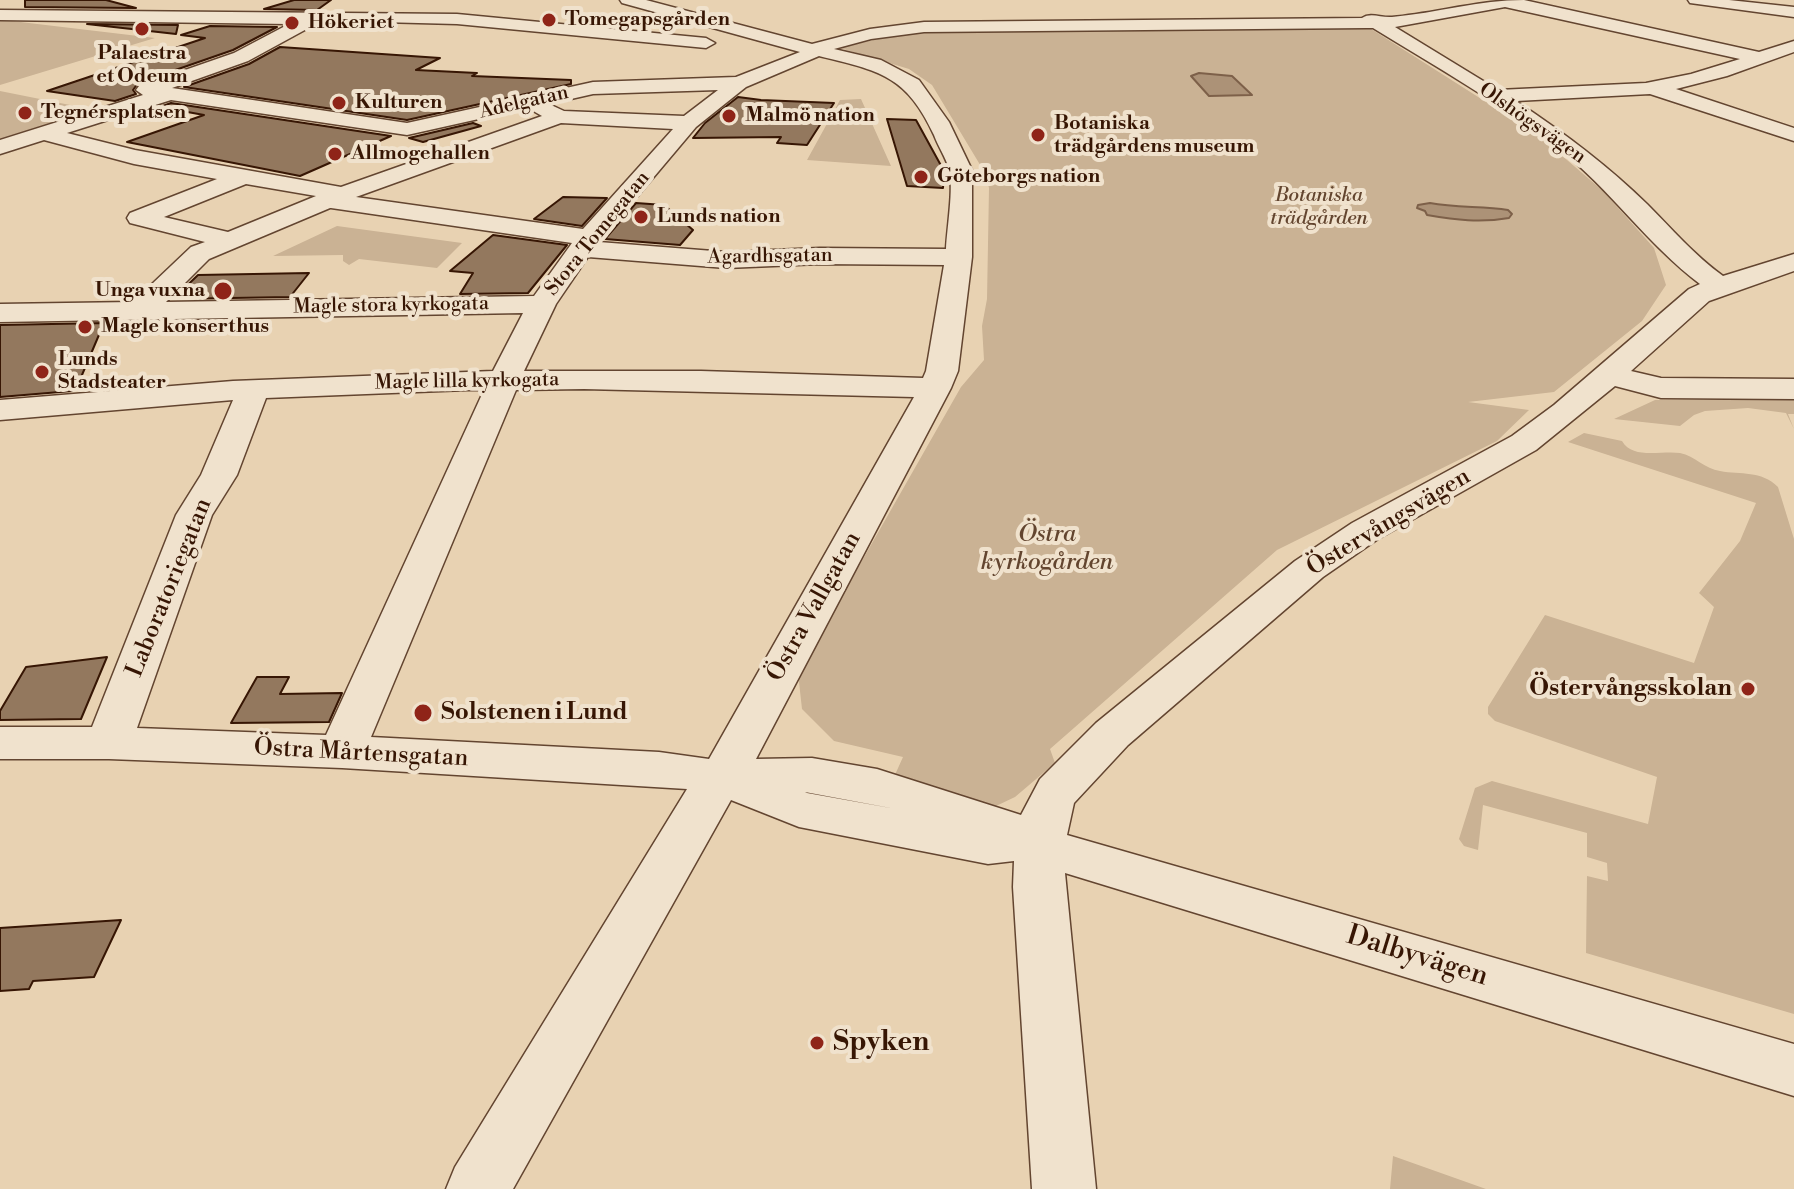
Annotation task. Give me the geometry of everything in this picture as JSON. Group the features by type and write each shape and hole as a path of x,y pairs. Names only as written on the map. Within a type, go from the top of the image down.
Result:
{"street":[{"path":"179,33 280,0"},
{"name":"Östra Vallgatan","path":"478,1189 703,804 722,777 922,387 942,371 959,257 961,170 912,84 895,73 816,49 745,33 628,0"},
{"path":"1696,0 1727,7 1748,6 1794,12"},
{"path":"0,15 457,19 657,36 776,52 816,49 896,29 1377,23 1505,1 1794,66"},
{"name":"Olshögsvägen","path":"1337,6 1377,23 1566,144 1630,200 1690,264 1719,286"},
{"path":"1727,7 1720,12 1794,31"},
{"path":"954,26 957,19 962,17 1008,9"},
{"path":"0,147 149,97 241,57 310,20"},
{"path":"1494,96 1652,88 1696,79 1794,46"},
{"name":"Stora Tomegatan","path":"342,752 504,380 542,304 585,244 689,123 739,83 811,54 816,49"},
{"name":"Adelgatan","path":"149,97 407,129 608,87 739,83"},
{"path":"1652,88 1794,135"},
{"path":"530,101 560,117"},
{"path":"140,311 200,253 335,197 560,117 689,123"},
{"name":"Agardhsgatan","path":"46,134 134,157 585,244 726,260 820,256 959,257"},
{"path":"229,240 139,218 242,177"},
{"name":"Östervångsvägen","path":"1064,1189 1039,887 1040,846 1046,809 1057,791 1112,734 1297,579 1365,531 1524,443 1566,412 1699,295 1794,262"},
{"name":"Magle stora kyrkogata","path":"0,313 542,304"},
{"path":"1606,374 1661,388 1794,389"},
{"name":"Magle lilla kyrkogata","path":"0,410 253,390 504,380 697,379 922,387"},
{"name":"Laboratoriegatan","path":"109,743 194,515 219,475 253,390"},
{"name":"Östra Mårtensgatan","path":"0,743 109,743 342,752 659,769 722,777"},
{"name":"Dalbyvägen","path":"722,777 799,809 988,845 1040,846 1794,1070"}],"green space":[{"path":"0,16 12,21 155,38 0,85"},
{"path":"1368,27 1538,135 1603,191 1654,248 1666,285 1642,321 1554,392 1468,402 1529,410 1497,441 1277,550 1050,749 1055,763 1015,797 996,806 894,777 903,757 834,741 802,709 798,673 961,387 984,360 982,326 987,299 989,188 985,173 932,85 909,69 840,48 903,33 934,30"},
{"path":"0,91 105,112 0,145"},
{"path":"861,99 891,166 807,160 840,100"},
{"path":"337,226 462,243 437,268 359,259 349,265 343,261 343,255 273,256"},
{"path":"1794,399 1794,414 1788,414 1794,429 1786,413 1748,408 1705,411 1680,426 1614,419 1655,400"},
{"path":"1584,433 1622,441 1627,447 1640,452 1680,453 1715,470 1758,476 1778,487 1794,539 1794,1014 1586,953 1587,876 1608,881 1607,863 1587,857 1587,833 1483,805 1478,850 1464,846 1459,839 1475,788 1492,781 1648,824 1657,777 1495,721 1488,714 1488,707 1545,615 1694,663 1714,607 1699,593 1740,541 1756,503 1568,442"},
{"path":"1393,1156 1486,1189 1390,1189"}],"shaded area":[{"path":"1199,73 1232,76 1252,95 1209,96 1191,76"},
{"path":"1430,203 1508,210 1512,214 1509,218 1468,220 1427,215 1417,208 1418,205"}],"building":[{"path":"25,0 106,0 136,8 25,7"},
{"path":"294,0 331,0 317,10 264,9"},
{"path":"87,24 178,25 176,34"},
{"path":"210,26 277,27 233,50 138,83 133,90 136,94 115,101 47,91 205,38 181,35"},
{"path":"280,47 440,58 416,70 571,80 571,84 407,120 184,87 249,64"},
{"path":"738,97 834,103 807,145 777,143 781,137 693,138 705,123"},
{"path":"171,103 391,136 300,176 127,142 204,115 160,107"},
{"path":"887,119 916,120 944,171 943,188 907,186"},
{"path":"473,123 481,126 423,142 409,138"},
{"path":"563,197 607,198 582,226 534,219"},
{"name":"Lunds nation","path":"636,203 664,205 693,230 680,245 605,239"},
{"path":"493,235 567,245 528,293 460,294 473,273 450,271"},
{"path":"309,273 290,297 173,299 198,275"},
{"name":"Lunds Stadsteater","path":"104,323 79,382 72,391 0,397 0,325"},
{"path":"107,657 81,719 0,720 0,711 26,667"},
{"path":"257,677 289,677 280,694 342,693 329,722 231,723"},
{"path":"121,920 94,977 33,981 29,989 0,991 0,928"}],"place":[{"name":"Tomegapsgården","path":"549,20"},
{"name":"Hökeriet","path":"292,23"},
{"name":"Palaestra et Odeum","path":"142,29"},
{"name":"Kulturen","path":"339,103"},
{"name":"Tegnérsplatsen","path":"25,113"},
{"name":"Malmö nation","path":"729,116"},
{"name":"Botaniska trädgårdens museum","path":"1038,135"},
{"name":"Allmogehallen","path":"335,154"},
{"name":"Göteborgs nation","path":"921,177"},
{"name":"Lunds nation","path":"641,217"},
{"name":"Unga vuxna","path":"223,291"},
{"name":"Magle konserthus","path":"85,327"},
{"name":"Lunds Stadsteater","path":"42,372"},
{"name":"Östervångsskolan","path":"1748,689"},
{"name":"Solstenen i Lund","path":"423,713"},
{"name":"Spyken","path":"817,1043"}],"park label":[{"name":"Botaniska trädgården","path":"1319,208"},
{"name":"Östra kyrkogården","path":"1047,549"}]}
